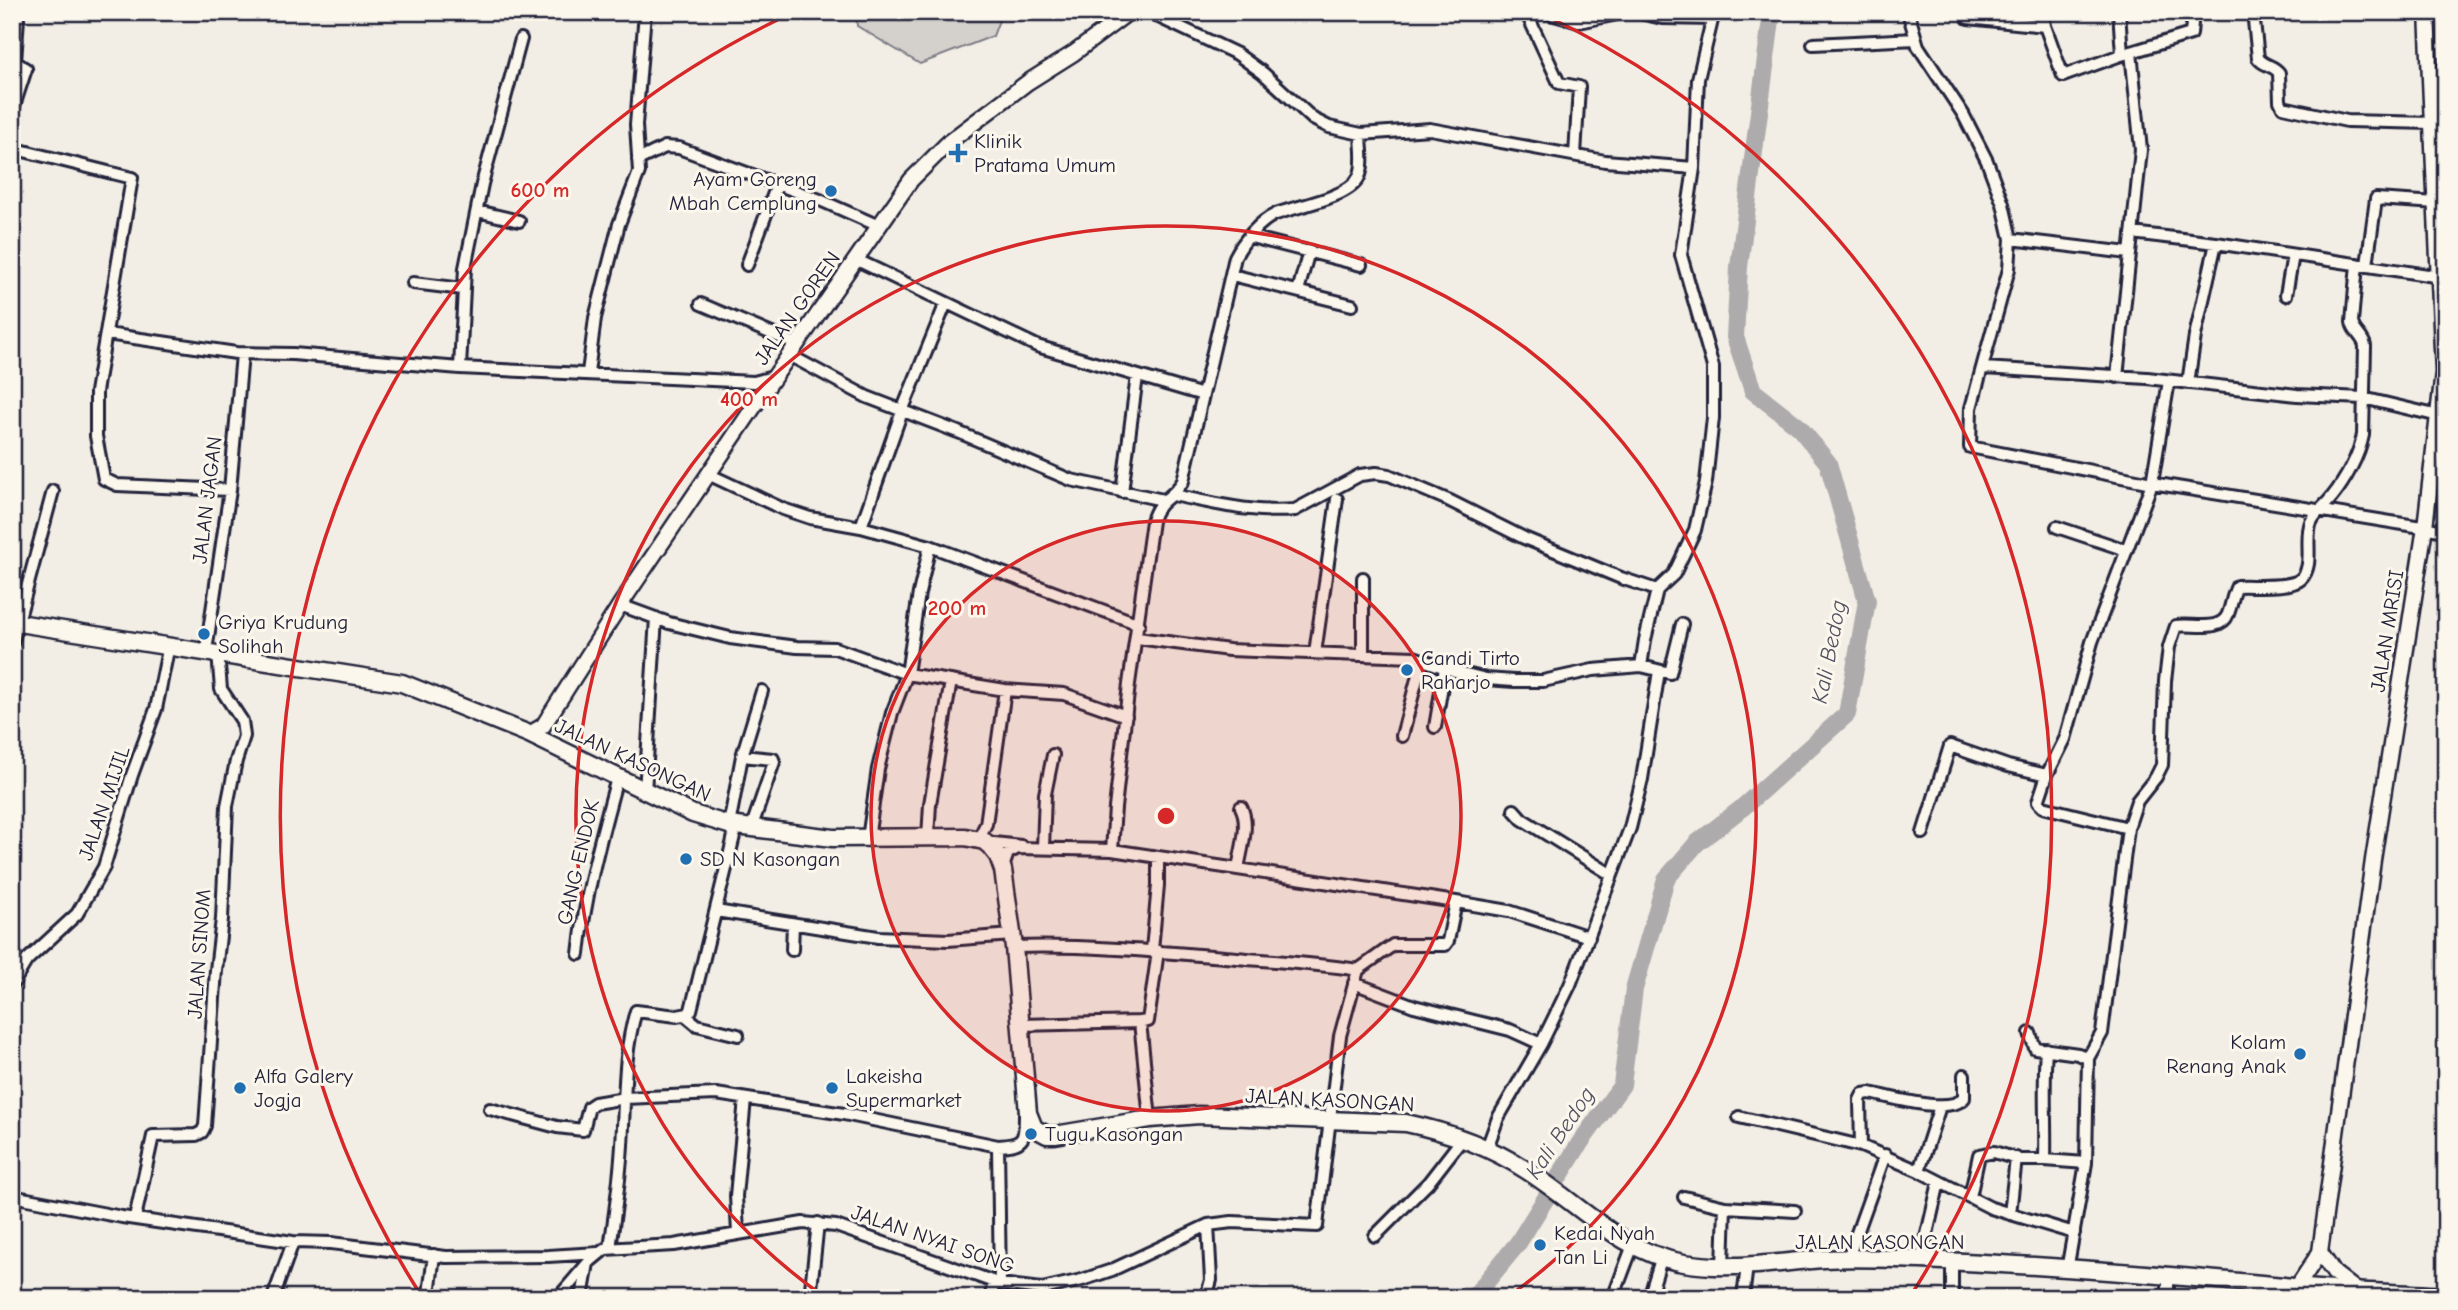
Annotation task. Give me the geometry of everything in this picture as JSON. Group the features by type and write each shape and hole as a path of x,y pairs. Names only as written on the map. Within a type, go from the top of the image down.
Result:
{"main road":[{"name":"JALAN KASONGAN","path":"15,622 402,683 539,734 645,792 693,814 729,825 806,836 868,839 965,837 981,840"},
{"path":"981,840 995,851 1003,870 1013,941 1028,1114 1034,1128 1047,1135 1055,1135"},
{"name":"JALAN KASONGAN","path":"1055,1135 1150,1119 1222,1115 1406,1123 1463,1138 1487,1148 1528,1171 1578,1209 1633,1245 1682,1263 1747,1266 1848,1258 1921,1260 2168,1276 2301,1291 2356,1290 2446,1296"}],"street":[{"path":"588,373 595,318 621,214 639,172 636,125 645,12"},
{"name":"JALAN GOREN","path":"539,734 620,605 911,180 933,155 1028,82 1074,53 1129,12"},
{"path":"1148,12 1237,54 1263,73 1313,119 1329,127 1361,134 1430,129 1614,162 1694,168"},
{"path":"1526,12 1559,83 1579,87 1575,155"},
{"path":"1544,12 1579,22 1589,16 1627,12"},
{"path":"1636,12 1662,18 1713,16 1698,79 1694,168 1682,255 1713,367 1713,418 1706,482 1695,530 1674,574 1657,590 1641,666"},
{"path":"1908,12 1916,39 1963,114 1987,161 2003,204 2011,239 2009,269 1971,408 1970,447 2152,483 2446,531"},
{"path":"1967,12 1968,18 2045,26"},
{"path":"2043,12 2045,26 2063,76 2192,34 2193,12"},
{"path":"2117,377 2141,150 2119,12"},
{"path":"2253,12 2258,58 2278,71 2280,101 2283,107 2347,121 2432,123"},
{"name":"JALAN MRISI","path":"2320,1252 2373,860 2440,415 2443,372 2441,277 2427,12"},
{"path":"12,112 26,69 14,61 18,18"},
{"path":"460,368 465,268 482,184 521,39"},
{"path":"1812,44 1916,39"},
{"path":"1112,850 1126,716 1152,521 1156,509 1183,481 1187,469 1235,257 1242,244 1266,220 1322,200 1356,183 1360,175 1361,134"},
{"path":"638,159 665,147 679,148 879,226"},
{"path":"12,148 132,178 98,376 96,436 104,479 117,485 230,490"},
{"path":"747,265 778,185"},
{"path":"2067,1270 2086,1163 2088,1058 2102,1033 2128,828 2141,793 2156,777 2162,765 2165,681 2169,647 2176,626 2194,627 2221,623 2228,616 2237,586 2287,585 2298,581 2307,565 2311,522 2342,483 2362,443 2365,346 2352,322 2375,199 2437,203"},
{"path":"477,211 519,221"},
{"path":"2132,233 2441,277"},
{"path":"1251,237 1361,265"},
{"path":"2011,239 2129,253"},
{"path":"2188,383 2195,336 2216,243"},
{"path":"1298,291 1309,251"},
{"path":"2286,295 2293,255"},
{"path":"856,260 1037,346 1203,395"},
{"path":"1232,275 1352,304"},
{"path":"413,283 463,289"},
{"path":"861,527 902,411 946,303"},
{"path":"701,304 793,350 867,397 1071,480 1122,492 1238,508 1284,511 1294,510 1360,475 1389,475 1448,500 1524,538 1657,590"},
{"path":"107,334 242,354 330,356 376,363 754,382 774,377"},
{"name":"JALAN JAGAN","path":"212,652 242,354"},
{"path":"1983,368 2169,381 2297,395 2363,398 2440,415"},
{"path":"1122,492 1137,376"},
{"path":"2128,828 2040,806 2039,798 2065,739 2092,642 2152,483 2169,381"},
{"path":"754,382 760,388 760,397"},
{"path":"708,474 783,509 929,546 1139,624"},
{"path":"12,644 15,622 53,491"},
{"path":"1315,653 1336,499"},
{"path":"2057,527 2126,551"},
{"path":"868,839 881,756 892,713 907,674 929,546"},
{"path":"1363,578 1363,654"},
{"path":"620,605 656,618 730,638 797,647 835,648 907,674 1005,690 1073,695 1126,716"},
{"path":"645,792 656,618"},
{"path":"1136,638 1229,650 1363,654 1422,660 1486,679 1543,681 1593,670 1641,666 1670,673 1682,624"},
{"name":"JALAN MIJIL","path":"12,985 27,960 77,914 104,867 132,775 156,709 169,645"},
{"name":"JALAN SINOM","path":"135,1218 153,1136 196,1135 202,1132 205,1126 222,919 227,806 244,736 242,721 220,689 212,652"},
{"path":"1402,736 1422,660"},
{"path":"1434,727 1445,668"},
{"path":"1487,1148 1498,1118 1541,1044 1570,985 1630,828 1642,779 1659,671"},
{"path":"928,838 930,804 951,681"},
{"path":"1005,690 986,824 981,840 1027,847 1112,850 1456,902 1509,911 1589,937"},
{"path":"685,1015 691,1010 734,836 729,825 742,757 762,691"},
{"path":"1923,833 1951,746 2008,766 2047,775"},
{"path":"1043,848 1045,794 1053,755"},
{"path":"742,757 773,759 774,762 751,829"},
{"name":"GANG ENDOK","path":"579,954 591,877 617,778"},
{"path":"1238,869 1245,827 1245,814 1241,807"},
{"path":"1514,810 1522,818 1612,875"},
{"path":"1003,870 1005,859 1012,850 1027,847"},
{"path":"1021,1025 1148,1021 1155,950 1158,858"},
{"path":"1331,1121 1340,1036 1358,970 1393,945 1445,945 1456,902"},
{"path":"716,911 878,937 1013,941 1155,950 1226,958 1312,962 1358,970"},
{"path":"792,950 793,924"},
{"path":"1354,983 1414,1006 1510,1030 1541,1044"},
{"path":"12,1196 249,1238 331,1243 434,1255 548,1256 598,1253 610,1248 620,1173 627,1049 636,1011 685,1015 697,1026 738,1035"},
{"path":"1140,1023 1150,1119"},
{"path":"2031,1033 2035,1048 2088,1058"},
{"path":"2045,1160 2047,1114 2043,1082 2046,1049"},
{"path":"1861,1146 1860,1100 1865,1093 1940,1107 1954,1105 1962,1101 1964,1076"},
{"path":"491,1109 557,1127 583,1130 592,1105 625,1098 700,1094 746,1098 844,1114 998,1146 1016,1145 1055,1135"},
{"path":"737,1233 736,1196 746,1098"},
{"path":"1016,1145 1023,1139 1026,1101"},
{"path":"1919,1171 1940,1107"},
{"path":"1739,1117 1861,1146 2010,1214 2074,1233"},
{"name":"JALAN NYAI SONG","path":"610,1248 674,1245 793,1224 818,1223 847,1229 997,1284 1057,1292 1112,1270 1208,1225 1232,1222 1317,1226 1331,1121"},
{"path":"1375,1237 1428,1184 1463,1138"},
{"path":"990,1298 997,1284 998,1146"},
{"path":"1970,1197 1979,1155 1994,1152 2016,1158 2086,1163"},
{"path":"1848,1258 1885,1156"},
{"path":"2010,1214 2016,1158"},
{"path":"1921,1260 1939,1182"},
{"path":"1684,1197 1725,1207 1795,1211"},
{"path":"1723,1266 1725,1207"},
{"path":"810,1298 818,1223"},
{"path":"1206,1298 1211,1280 1208,1225"},
{"path":"273,1298 293,1242"},
{"path":"1613,1298 1633,1245"},
{"path":"2320,1252 2334,1273 2356,1290"},
{"path":"2301,1291 2320,1252"},
{"path":"558,1298 598,1253"},
{"path":"429,1294 434,1255"},
{"path":"1649,1298 1662,1256"},
{"path":"1952,1262 1952,1298"},
{"path":"582,1298 588,1263"},
{"path":"1743,1298 1747,1266"},
{"path":"2168,1276 2168,1298"}],"shaded area":[{"path":"856,12 1002,12 993,36 920,64 857,26"}],"waterway":[{"name":"Kali Bedog","path":"1473,1298 1518,1243 1580,1143 1622,1085 1634,989 1666,879 1697,843 1742,808 1847,714 1867,601 1828,463 1798,426 1753,391 1735,337 1739,267 1772,12"}],"place":[{"name":"Klinik Pratama Umum","path":"958,153"},
{"name":"Ayam Goreng Mbah Cemplung","path":"831,191"},
{"name":"Griya Krudung Solihah","path":"204,634"},
{"name":"Candi Tirto Raharjo","path":"1407,670"},
{"name":"SD N Kasongan","path":"686,859"},
{"name":"Kolam Renang Anak","path":"2300,1054"},
{"name":"Alfa Galery Jogja","path":"240,1088"},
{"name":"Lakeisha Supermarket","path":"832,1088"},
{"name":"Tugu Kasongan","path":"1031,1134"},
{"name":"Kedai Nyah Tan Li","path":"1540,1245"}]}
